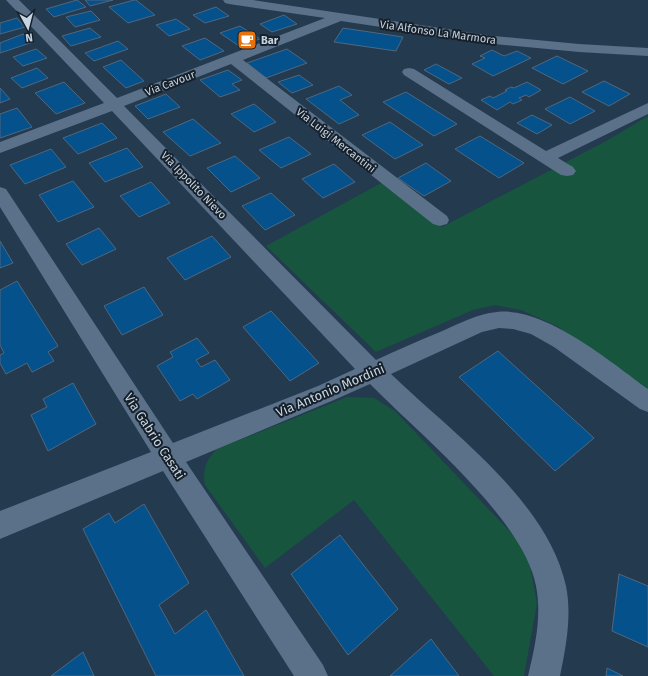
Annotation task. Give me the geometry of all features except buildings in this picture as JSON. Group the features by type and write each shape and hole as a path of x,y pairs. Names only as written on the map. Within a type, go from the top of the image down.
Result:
{"street":[{"name":"Via Ippolito Nievo","path":"12,0 115,104 374,372 435,430 508,505 534,541 544,560 550,579 554,617 552,638 544,676"},
{"name":"Via Alfonso La Marmora","path":"229,0 525,43 648,52"},
{"name":"Via Cavour","path":"0,148 233,60 339,17"},
{"name":"Via Luigi Mercantini","path":"233,60 440,220"},
{"path":"409,72 567,171"},
{"path":"546,157 648,108"},
{"name":"Via Gabrio Casati","path":"0,193 168,457 312,676"},
{"name":"Via Antonio Mordini","path":"0,525 374,372 473,327 499,320 517,321 539,328 564,342 648,402"}],"green space":[{"path":"648,116 648,391 557,326 521,310 495,305 473,310 376,352 266,246 381,183 442,227 608,140"},
{"path":"347,397 374,398 395,411 519,541 530,566 537,603 524,676 494,676 354,500 265,568 205,485 204,475 206,466 210,457 217,449"}],"place":[{"name":"Bar","path":"247,40"}]}
